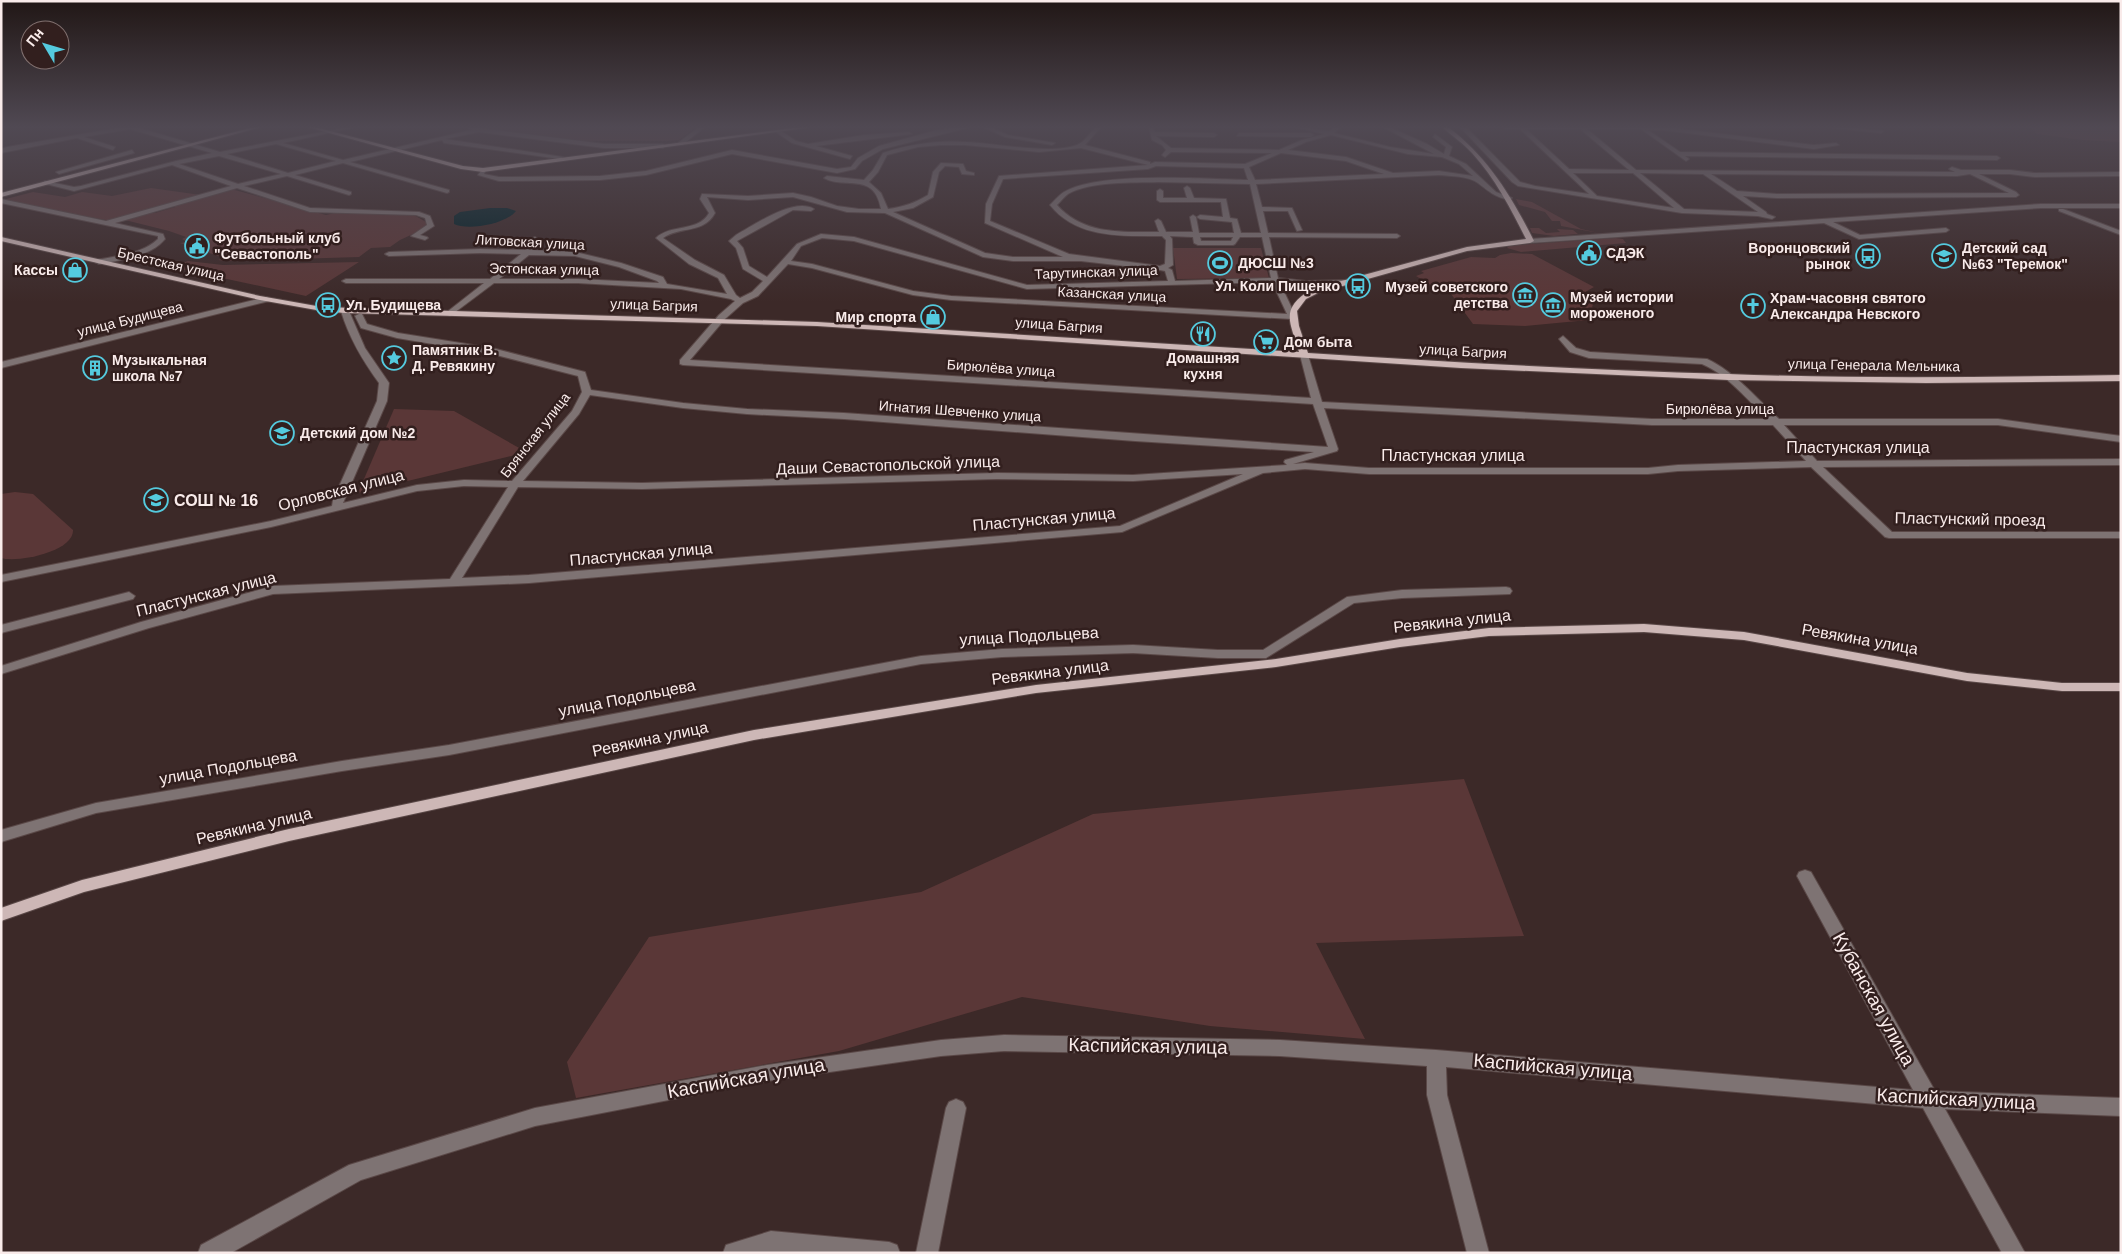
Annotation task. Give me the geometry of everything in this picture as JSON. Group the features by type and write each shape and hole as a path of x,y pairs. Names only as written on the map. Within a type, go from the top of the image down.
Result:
{"main road":[{"path":"1,195 36,186"},
{"path":"1304,355 1292,317 1296,303 1301,298 1315,291 1467,249 1530,241 1501,186"},
{"name":"Брестская улица","path":"1,239 266,299 341,310"},
{"name":"улица Багрия","path":"341,310 817,324 1460,365 1729,377 1781,377"},
{"name":"улица Генерала Мельника","path":"1781,377 1914,373 2121,371"},
{"name":"улица Генерала Мельника","path":"1781,377 1926,380 2121,378"},
{"name":"Ревякина улица","path":"1,915 82,886 289,835 754,735 1036,689 1489,632 1644,628 1744,636 1967,677 2062,687 2121,686"}],"street":[{"path":"58,186 77,189 91,186"},
{"path":"108,223 238,186 310,210 417,213 428,217 431,226 414,236 425,238"},
{"path":"325,186 349,193"},
{"path":"428,186 447,191"},
{"path":"870,186 878,192 884,202 885,210"},
{"path":"737,299 721,278 692,262 659,238 671,231 702,223 711,217 712,213 703,199 704,194 752,198 785,194 801,196 836,208 885,210 905,209 921,204 931,196 933,186"},
{"path":"997,186 989,204 987,222 1067,256 1168,270 1172,282"},
{"path":"1090,186 1066,193 1053,205 1062,217 1096,231 1114,234 1397,236"},
{"path":"1159,186 1161,189 1160,203 1190,200 1224,200 1229,198 1229,193"},
{"path":"1161,189 1242,186"},
{"path":"1254,186 1275,280 1292,317"},
{"path":"1484,186 1495,196 1509,198"},
{"path":"1526,186 1682,211 1758,214 1772,217"},
{"path":"1584,186 1596,198"},
{"path":"1653,186 1682,211"},
{"path":"1723,186 1759,211 1787,223"},
{"path":"1993,186 2016,194"},
{"path":"1999,186 2041,206 2064,211 2121,232"},
{"path":"1187,188 1190,200"},
{"path":"1734,193 1777,196 2016,194"},
{"path":"1190,200 1198,202 1193,217 1196,234"},
{"path":"1224,200 1227,218"},
{"path":"1,201 161,235 162,239 158,244 139,252 99,262"},
{"path":"1530,241 2041,206 2121,206"},
{"path":"769,281 746,267 739,248 733,241 738,236 792,208 811,209"},
{"path":"822,210 836,211 845,209"},
{"path":"1260,209 1290,210 1299,230"},
{"path":"885,210 983,255 1013,259 1081,259"},
{"path":"1193,217 1235,220 1238,234"},
{"path":"1158,221 1163,234 1169,239 1169,265 1161,268"},
{"path":"1824,221 1859,237"},
{"path":"1842,238 1946,230"},
{"name":"Тарутинская улица","path":"786,262 799,245 821,236 854,239 1027,287 1275,280 1306,283 1349,282"},
{"path":"450,314 527,253 535,239"},
{"name":"Литовская улица","path":"389,254 448,251 575,254 622,265 660,279 664,285"},
{"path":"720,320 737,299 755,294 786,262"},
{"name":"Казанская улица","path":"786,262 812,266 913,294 950,298 1292,317"},
{"name":"Эстонская улица","path":"346,281 492,280 664,285 737,299"},
{"name":"улица Будищева","path":"1,365 266,299"},
{"path":"337,509 338,500 382,401 384,383 365,358 363,348 341,310"},
{"name":"Брянская улица","path":"359,316 364,326 397,335 492,351 582,374 586,392 576,412 514,484 454,583"},
{"name":"Бирюлёва улица","path":"720,320 683,362 1318,403 1652,422 1998,422 2121,439"},
{"name":"Пластунский проезд","path":"1563,339 1573,350 1580,353 1704,361 1718,367 1776,422 1814,464 1889,535 2121,535"},
{"path":"1261,470 1333,449 1304,355"},
{"name":"Игнатия Шевченко улица","path":"586,392 646,402 768,412 1227,444 1333,449"},
{"name":"Пластунская улица","path":"1,670 145,625 273,590 539,578 1122,529 1261,470 1305,466 1369,471 1648,472 1678,468 1770,464 2121,462"},
{"name":"Даши Севастопольской улица","path":"514,484 642,486 997,476 1133,478 1261,470"},
{"name":"Орловская улица","path":"1,579 337,509 417,488 464,483 514,484"},
{"path":"1271,658 1351,600 1402,594 1506,591"},
{"path":"1,630 130,596"},
{"name":"улица Подольцева","path":"1,836 96,808 342,766 449,750 921,660 1002,653 1133,649 1271,658"},
{"name":"Кубанская улица","path":"1806,876 2014,1253"},
{"name":"Каспийская улица","path":"209,1253 356,1172 535,1117 767,1073 941,1048 1004,1043 1280,1048 1436,1058 1930,1100 2121,1106"},
{"path":"1436,1058 1437,1095 1478,1253"},
{"path":"927,1253 956,1108"},
{"path":"734,1253 771,1242 890,1253"}],"shaded area":[{"path":"151,188 201,195 111,221 2,200 33,192 65,197 82,192 112,196"},
{"path":"231,189 326,215 347,210 374,214 414,215 426,222 428,227 400,240 390,247 371,248 359,257 227,261 218,260 224,258 180,243 187,242 182,239 186,237 125,220 149,212 155,213 175,207 171,206"},
{"path":"1516,199 1532,202 1581,229 1599,233 1561,226 1560,221 1552,221 1545,212 1519,205"},
{"path":"1530,228 1539,228 1546,233 1560,232 1557,229 1573,230 1578,234 1554,236 1532,233"},
{"path":"1623,239 1626,243 1521,252 1507,248 1517,245"},
{"name":"ДЮСШ №3","path":"1173,248 1261,248 1269,278 1177,279"},
{"path":"1511,253 1532,254 1594,287 1585,292 1594,302 1592,307 1599,319 1525,326 1473,324 1446,287 1434,287 1416,276 1424,273 1421,271 1471,257 1495,258"},
{"path":"188,261 223,265 359,262 306,296 171,267"},
{"path":"394,409 454,411 521,449 515,455 358,493"},
{"path":"15,492 33,494 73,530 71,538 55,550 43,554 19,559 1,558 1,494"},
{"path":"1464,779 1524,936 1316,943 1365,1039 1210,1026 1022,997 839,1051 576,1098 567,1062 649,937 921,892 1093,814"}],"water":[{"path":"507,208 516,211 511,216 496,223 468,227 454,224 454,216 460,212"}],"place":[{"name":"Футбольный клуб \"Севастополь\"","path":"197,246"},
{"name":"СДЭК","path":"1589,253"},
{"name":"Воронцовский рынок","path":"1868,256"},
{"name":"Детский сад №63 \"Теремок\"","path":"1944,256"},
{"name":"ДЮСШ №3","path":"1220,263"},
{"name":"Кассы","path":"75,270"},
{"name":"Ул. Коли Пищенко","path":"1358,286"},
{"name":"Музей советского детства","path":"1525,295"},
{"name":"Ул. Будищева","path":"328,305"},
{"name":"Музей истории мороженого","path":"1553,305"},
{"name":"Храм-часовня святого Александра Невского","path":"1753,306"},
{"name":"Мир спорта","path":"933,317"},
{"name":"Домашняя кухня","path":"1203,334"},
{"name":"Дом быта","path":"1266,342"},
{"name":"Памятник В. Д. Ревякину","path":"394,358"},
{"name":"Музыкальная школа №7","path":"95,368"},
{"name":"Детский дом №2","path":"282,433"},
{"name":"СОШ № 16","path":"156,500"}]}
